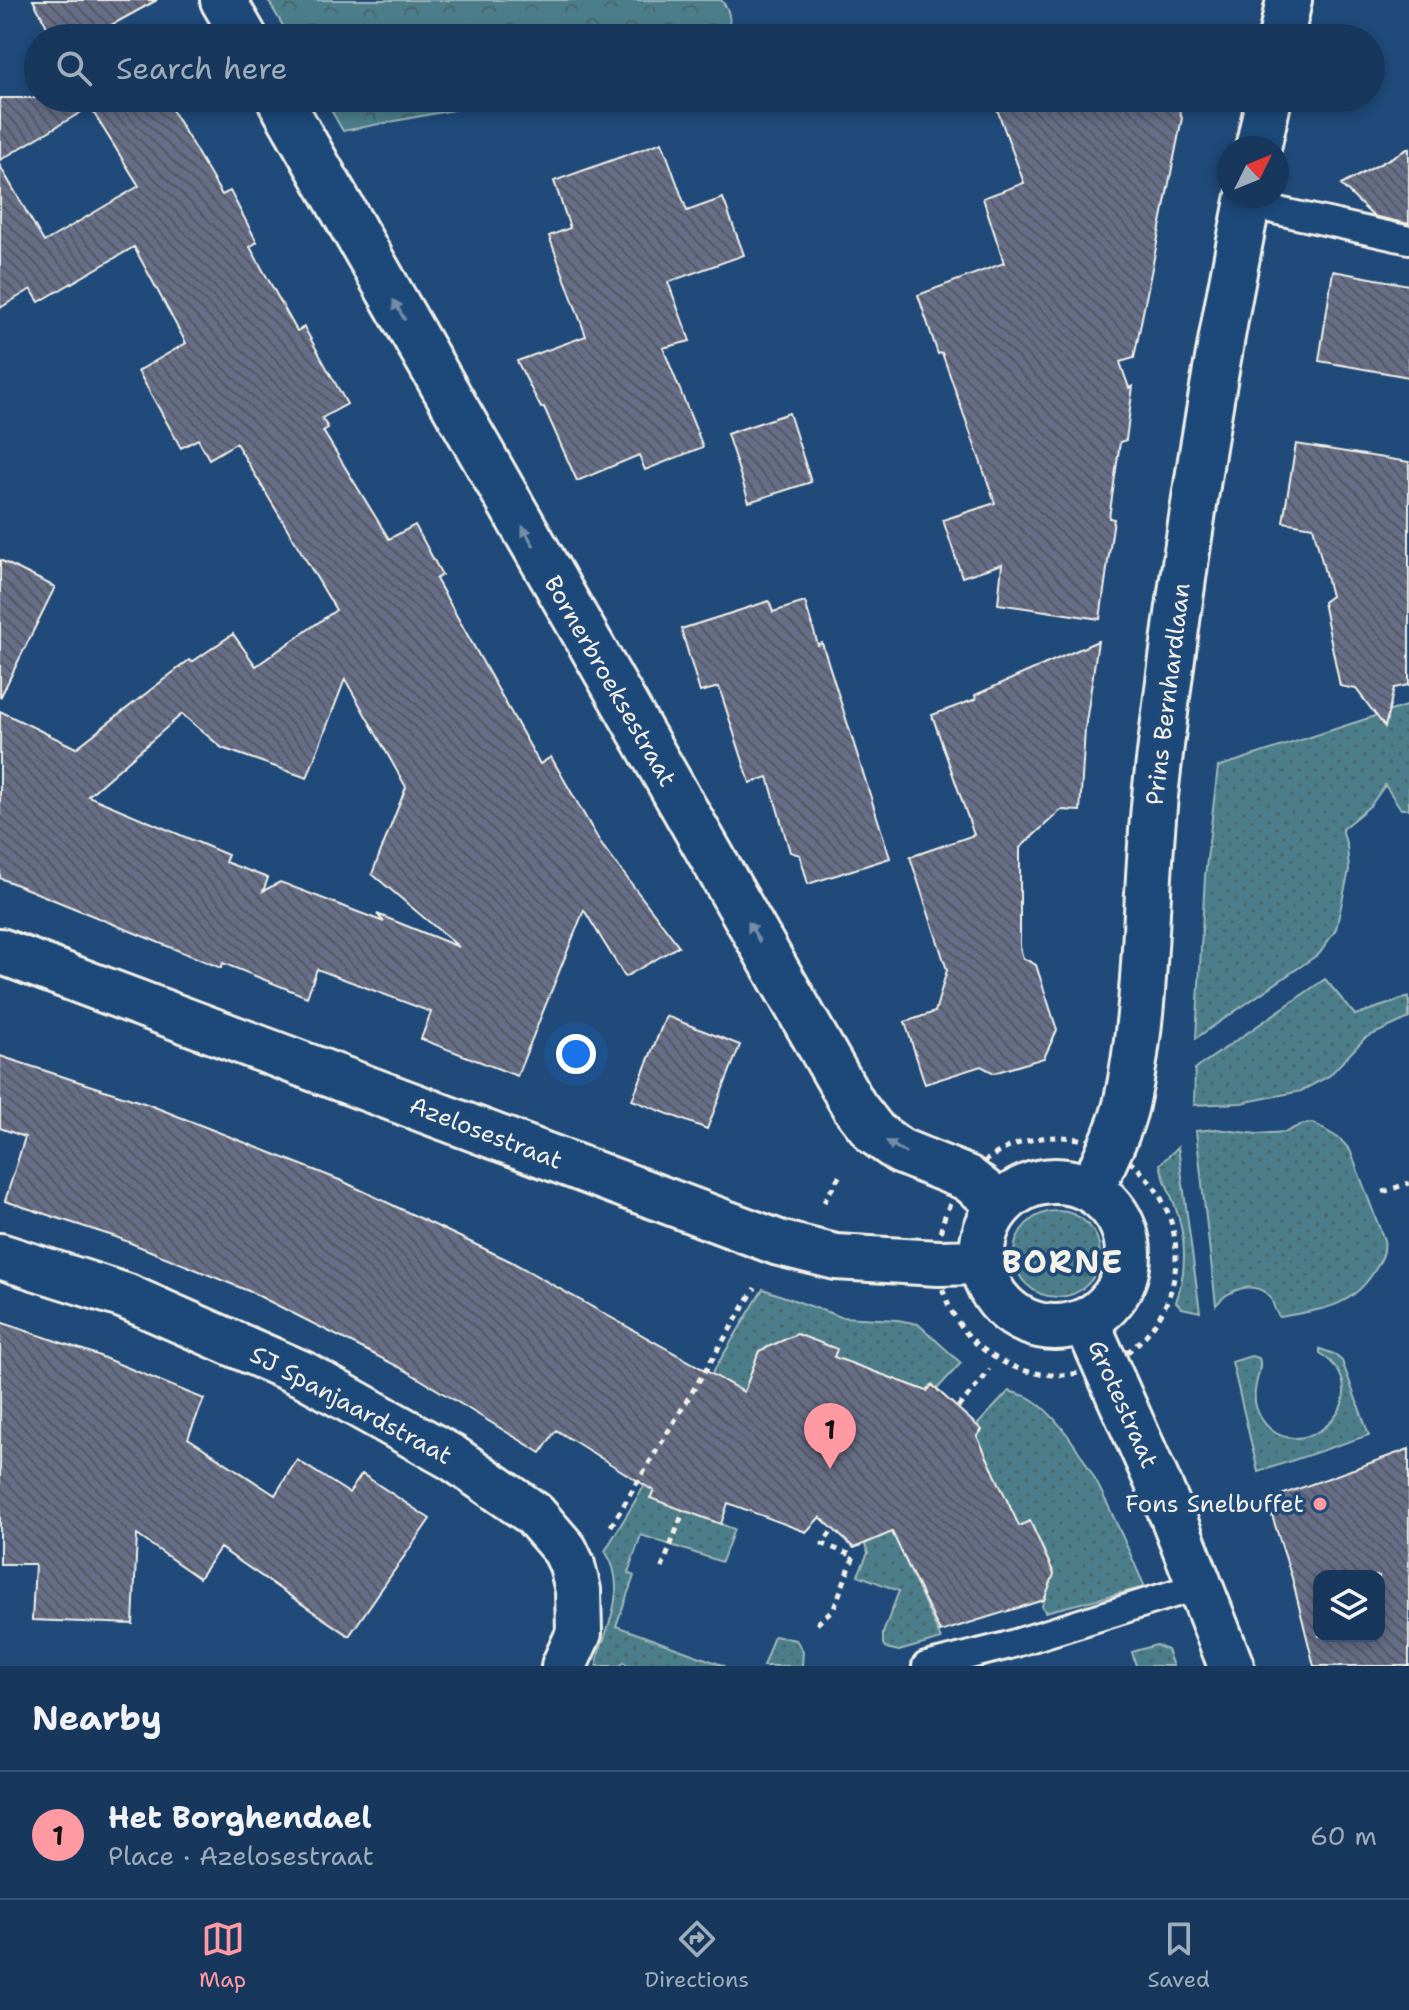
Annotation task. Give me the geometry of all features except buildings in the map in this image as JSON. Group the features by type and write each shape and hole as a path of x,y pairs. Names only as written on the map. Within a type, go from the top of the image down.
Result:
{"street":[{"path":"223,0 237,24"},
{"path":"1284,24 1289,0"},
{"name":"Bornerbroeksestraat","path":"287,112 854,1106 875,1133 900,1151 984,1191"},
{"path":"1261,136 1266,112"},
{"name":"Prins Bernhardlaan","path":"1092,1189 1123,1115 1138,1039 1149,850 1168,680 1219,341 1246,208"},
{"name":"Azelosestraat","path":"0,951 768,1239 836,1257 938,1263 982,1262"},
{"path":"1067,1181 1092,1189 1120,1218 1125,1231 1129,1257 1116,1295 1108,1306 1086,1321 1071,1326 1040,1326 1012,1314 991,1291 982,1262 984,1191 1067,1181"},
{"name":"SJ Spanjaardstraat","path":"0,1256 125,1296 305,1375 464,1466 534,1514 569,1557 578,1590 579,1633 564,1666"},
{"name":"Grotestraat","path":"1086,1321 1202,1585 1231,1666"}],"lane":[{"path":"1280,208 1409,240"},
{"path":"926,1666 1006,1646 1202,1585"}],"path":[{"path":"569,1557 609,1529 753,1291 768,1239 820,1209 838,1182 847,1154 854,1106"},
{"path":"938,1263 942,1289 958,1323 970,1337 999,1360 1034,1373 1071,1374 1107,1364 1137,1344 1154,1325 1167,1303 1174,1278 1176,1253 1173,1228 1164,1204 1150,1182 1133,1164 1088,1140 1063,1136 1037,1138 990,1156 984,1191"},
{"path":"1383,1192 1409,1183"},
{"path":"958,1407 989,1369"},
{"path":"662,1568 684,1510"},
{"path":"817,1624 834,1608 854,1556 823,1544 833,1529"}],"green space":[{"path":"268,0 721,0 729,14 729,24 282,24"},
{"path":"332,112 443,112 343,131"},
{"path":"1409,705 1409,809 1401,809 1385,785 1371,805 1342,829 1349,870 1336,929 1320,953 1196,1038 1205,876 1218,767"},
{"path":"1325,979 1355,1015 1409,997 1409,1018 1365,1038 1329,1076 1301,1091 1241,1103 1194,1105 1195,1069"},
{"path":"1313,1123 1340,1139 1350,1150 1384,1240 1384,1253 1379,1263 1356,1293 1322,1309 1280,1317 1268,1295 1255,1288 1234,1291 1216,1305 1196,1131 1216,1129 1257,1134 1286,1132"},
{"path":"1178,1147 1200,1312 1182,1308 1176,1302 1184,1266 1183,1242 1179,1218 1160,1164"},
{"path":"1057,1211 1081,1218 1093,1230 1100,1254 1093,1278 1081,1290 1057,1297 1033,1290 1021,1278 1014,1254 1021,1230 1033,1218"},
{"path":"763,1289 841,1317 918,1324 961,1363 937,1389 933,1385 927,1391 834,1357 836,1349 797,1334 759,1351 727,1440 651,1498 734,1529 722,1562 641,1535 628,1573 634,1576 616,1626 725,1666 628,1666 624,1662 620,1666 597,1666 616,1592 614,1571 605,1551"},
{"path":"1320,1349 1342,1361 1369,1435 1258,1472 1232,1362 1251,1356 1259,1358 1255,1399 1261,1418 1276,1433 1294,1438 1313,1434 1329,1424 1340,1409 1344,1390 1338,1371 1320,1353"},
{"path":"1009,1391 1033,1400 1068,1436 1112,1512 1145,1587 1045,1612 1042,1606 1054,1573 1030,1521 1019,1526 977,1436 982,1430 977,1425"},
{"path":"892,1531 941,1639 899,1651 886,1648 883,1633 899,1591 858,1575 868,1553 865,1544"},
{"path":"774,1636 796,1640 803,1651 802,1666 763,1666"},
{"path":"1156,1645 1167,1650 1173,1666 1136,1666 1132,1652"}],"place":[{"name":"Het Borghendael","path":"830,1469"},
{"name":"Fons Snelbuffet","path":"1320,1504"}],"district":[{"name":"BORNE","path":"1063,1261"}]}
